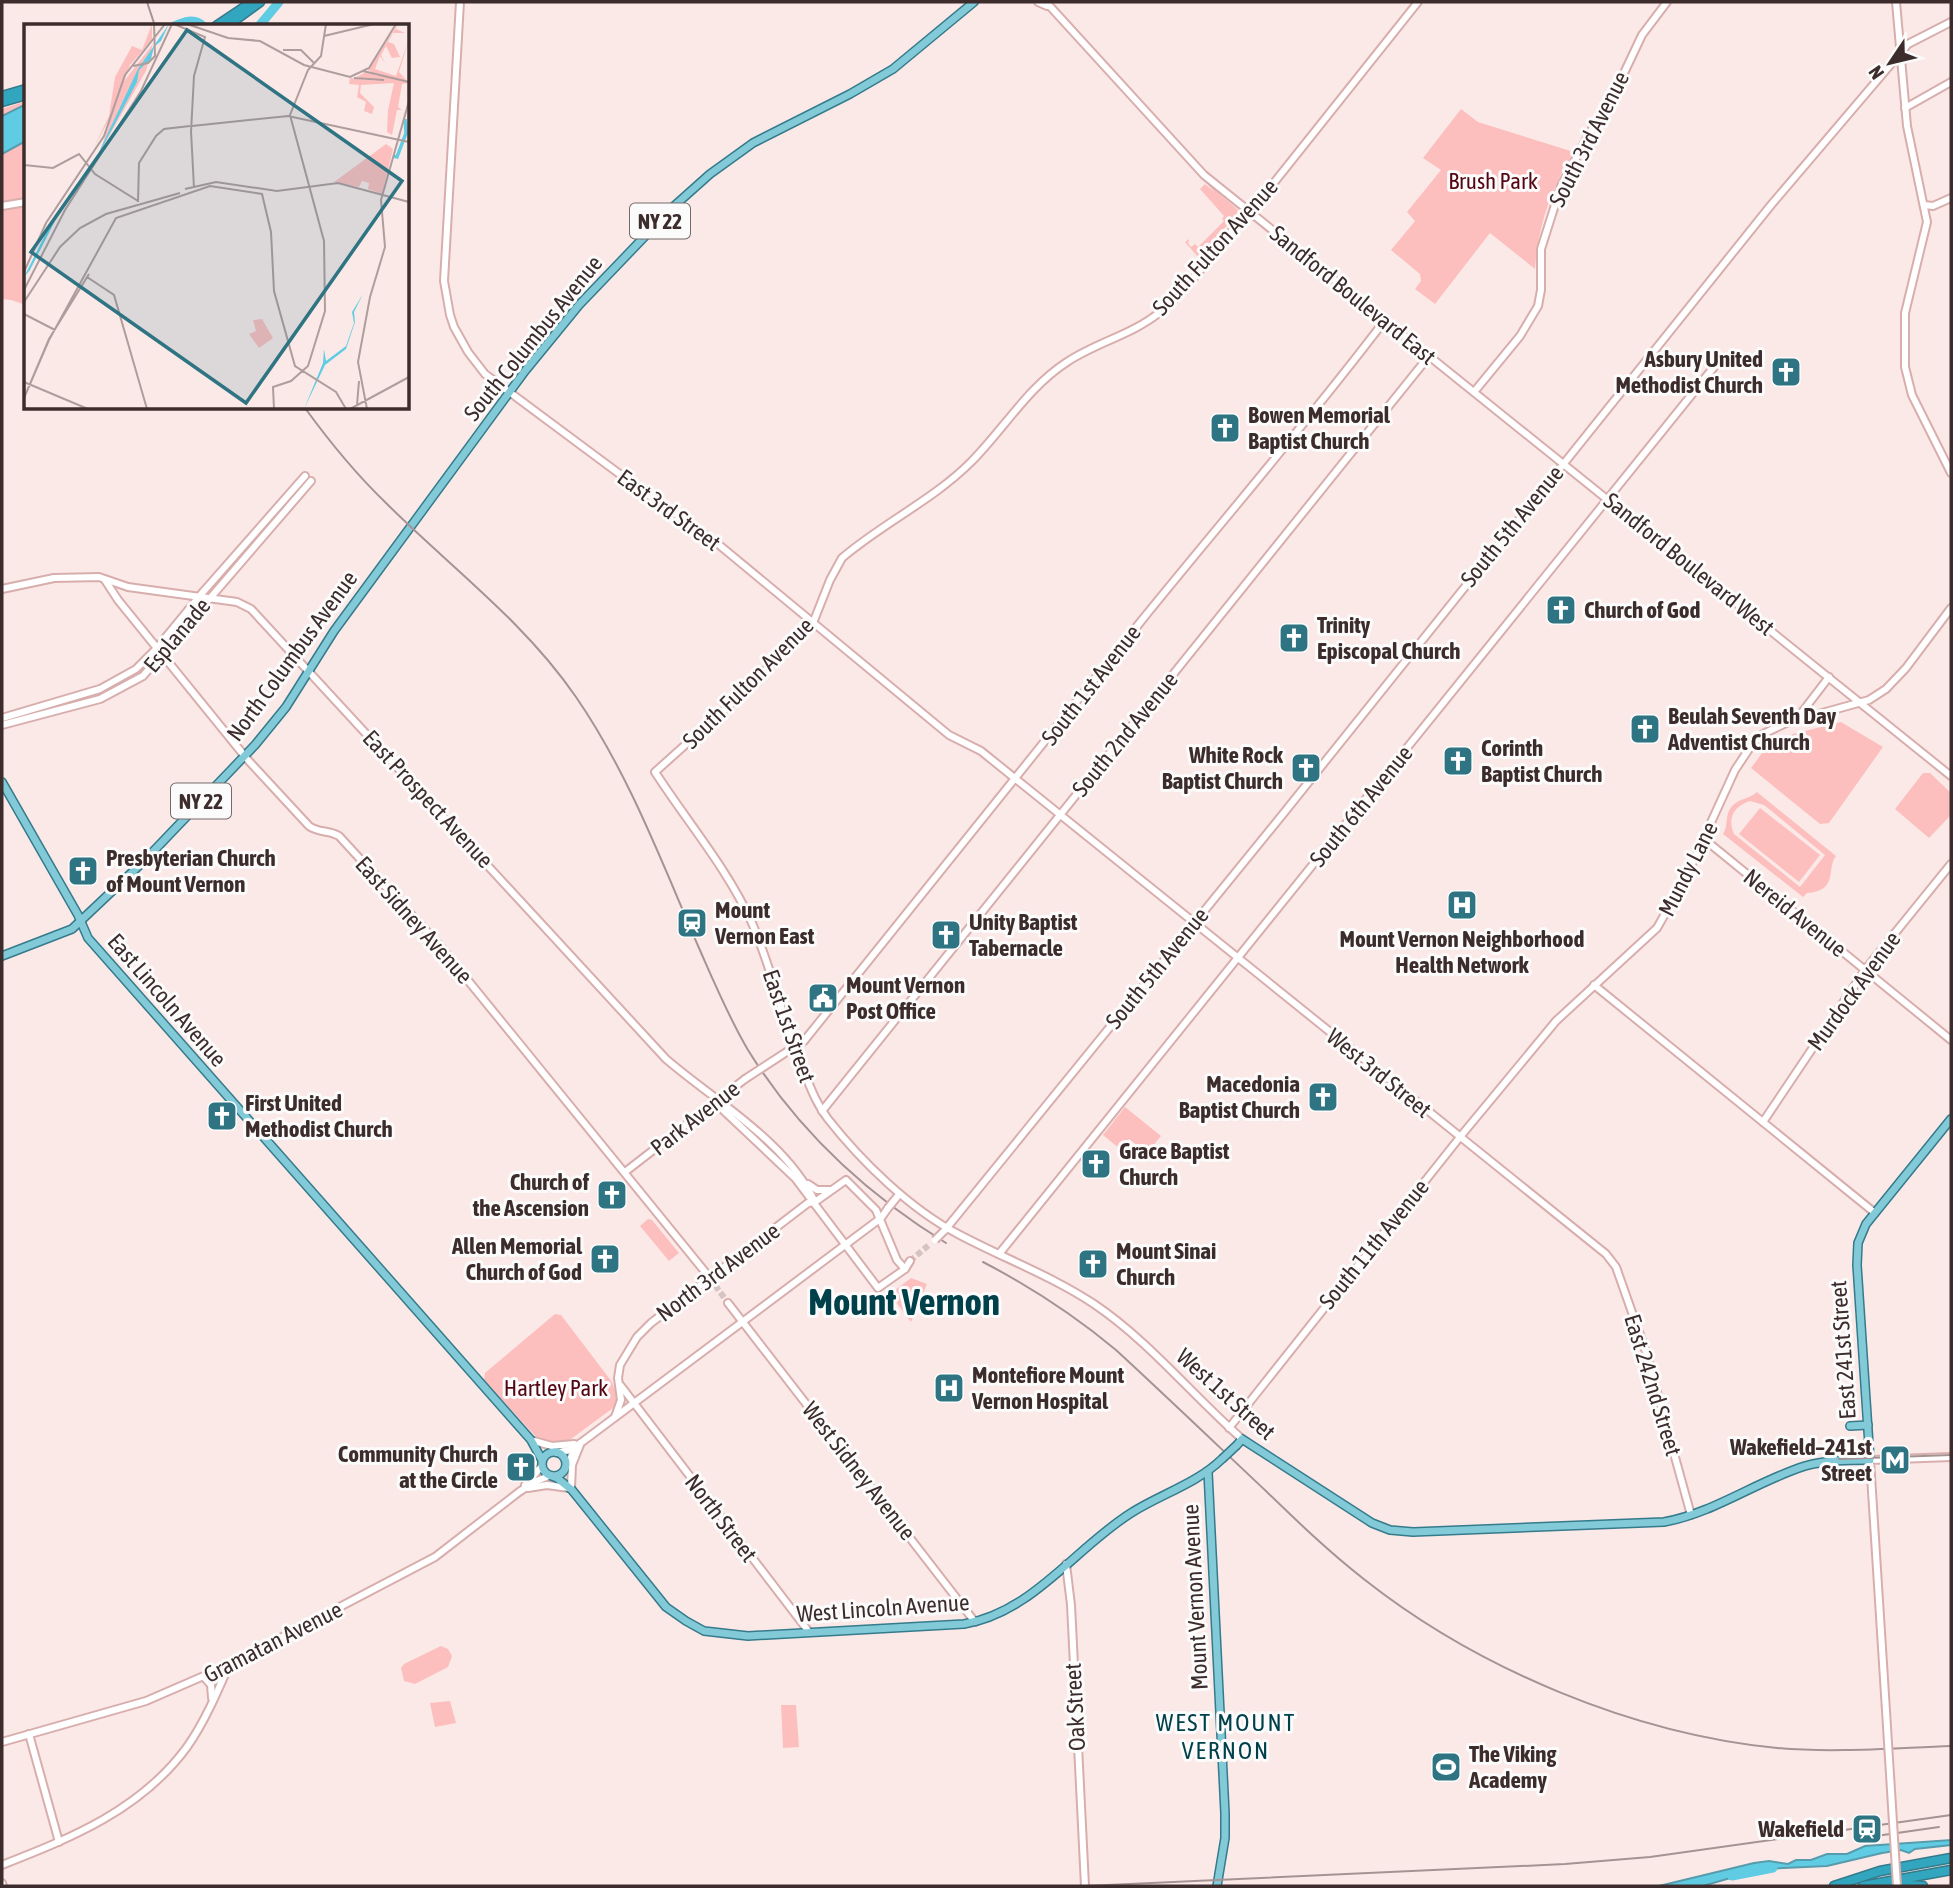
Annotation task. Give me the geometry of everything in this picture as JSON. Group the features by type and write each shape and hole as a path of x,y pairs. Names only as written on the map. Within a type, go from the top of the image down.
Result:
{"highway":[{"path":"220,24 251,2"},
{"path":"230,24 260,2"},
{"path":"2,96 24,90"},
{"path":"2,102 24,96"},
{"path":"1834,1886 1880,1871 1951,1858"},
{"path":"1867,1885 1951,1870"},
{"path":"1867,1885 1906,1883 1923,1886"}],"main road":[{"name":"South Columbus Avenue","path":"412,524 579,304 673,207 710,174 753,142 883,76 922,47 974,2"},
{"name":"North Columbus Avenue","path":"2,956 57,937 81,922 245,756 279,717 334,631 412,524"},
{"name":"East Lincoln Avenue","path":"2,782 88,938 532,1441 542,1463"},
{"name":"East 241st Street","path":"1870,1460 1857,1251 1863,1231 1875,1213 1951,1119"},
{"path":"1850,1426 1868,1425"},
{"name":"East Lincoln Avenue","path":"532,1441 554,1452"},
{"name":"West 1st Street","path":"1239,1442 1372,1523 1390,1530 1413,1532 1652,1524 1691,1515 1804,1466 1870,1460"},
{"name":"West Lincoln Avenue","path":"550,1476 558,1478 571,1489 657,1597 685,1621 715,1633 748,1636 975,1622 1022,1601 1130,1513 1208,1472 1239,1442"},
{"path":"554,1452 565,1459 565,1467 561,1474 550,1476 542,1463 554,1452"},
{"name":"West Lincoln Avenue","path":"565,1467 571,1489"},
{"name":"Mount Vernon Avenue","path":"1208,1472 1225,1813 1225,1839 1217,1886"}],"street":[{"name":"East 3rd Street","path":"460,2 444,281 450,315 462,344 480,369 509,393 718,544 949,735 981,751 1150,888"},
{"name":"Sandford Boulevard East","path":"1038,2 1047,4 1204,175 1518,427"},
{"name":"South Fulton Avenue","path":"655,772 733,702 813,623 842,558 971,463 1038,387 1066,362 1134,330 1161,311 1184,288 1250,211 1418,2"},
{"name":"South 3rd Avenue","path":"1474,391 1521,336 1538,306 1541,289 1541,249 1561,186 1587,138 1608,107 1642,35 1667,2"},
{"path":"1896,2 1909,140 1924,205 1926,229 1905,311 1905,367 1912,395 1951,473"},
{"name":"South 5th Avenue","path":"939,1235 1194,923 1770,205 1908,44 1951,22"},
{"path":"1905,108 1951,82"},
{"path":"1924,205 1933,206 1951,198"},
{"path":"2,206 24,202"},
{"name":"South 1st Avenue","path":"791,1049 804,1041 1385,320"},
{"name":"South 2nd Avenue","path":"822,1111 1429,356"},
{"name":"South 6th Avenue","path":"999,1254 1722,357"},
{"name":"Sandford Boulevard West","path":"1518,427 1951,776"},
{"name":"Esplanade","path":"2,718 100,690 136,669 308,478 163,656 143,676 110,695 2,725"},
{"name":"East Prospect Avenue","path":"2,589 46,579 102,579 128,587 237,602 251,609 666,1059 733,1112 784,1158 806,1183 815,1202"},
{"name":"East Sidney Avenue","path":"102,579 245,756 309,826 314,830 339,836 435,940 710,1278"},
{"path":"118,600 119,594 128,587"},
{"name":"Mundy Lane","path":"1522,1062 1568,1009 1657,928 1672,906 1745,752 1769,730 1874,697 1893,682 1951,608"},
{"path":"1796,720 1829,677"},
{"name":"East 1st Street","path":"655,772 710,850 742,903 763,952 791,1049 822,1111 865,1164 897,1197"},
{"name":"Nereid Avenue","path":"1704,839 1951,1040"},
{"name":"Murdock Avenue","path":"1763,1122 1865,970 1951,864"},
{"name":"West 3rd Street","path":"1150,888 1610,1258"},
{"path":"1594,985 1875,1213"},
{"name":"Park Avenue","path":"625,1172 716,1100 791,1049"},
{"name":"South 11th Avenue","path":"1229,1428 1522,1062"},
{"path":"731,1089 729,1101 733,1112"},
{"name":"East Prospect Avenue","path":"716,1100 722,1110 780,1163 815,1202 878,1288 905,1269"},
{"name":"North 3rd Avenue","path":"615,1417 621,1400 618,1378 620,1365 637,1337 808,1203 815,1202 846,1180 881,1218"},
{"path":"806,1183 817,1190 832,1190"},
{"path":"554,1452 569,1450 634,1403 881,1218 897,1197"},
{"name":"West 1st Street","path":"897,1197 939,1235 999,1254 1075,1292 1102,1310 1146,1346 1229,1428 1239,1442"},
{"path":"881,1218 897,1260 905,1269 911,1261"},
{"name":"East 242nd Street","path":"1610,1258 1616,1267 1646,1352 1691,1515"},
{"path":"728,1303 742,1321"},
{"name":"West Sidney Avenue","path":"742,1321 975,1622"},
{"name":"North Street","path":"620,1385 809,1632"},
{"path":"532,1441 552,1446 580,1443"},
{"path":"565,1467 580,1443"},
{"path":"521,1491 547,1485 571,1489 572,1465 580,1443"},
{"path":"1870,1460 1951,1457"},
{"name":"East 241st Street","path":"1870,1460 1897,1886"},
{"name":"Gramatan Avenue","path":"521,1491 542,1463"},
{"name":"Gramatan Avenue","path":"2,1742 146,1701 229,1665 435,1557 521,1491 550,1476"},
{"name":"Oak Street","path":"1066,1563 1071,1605 1085,1886"},
{"path":"2,1865 59,1842 120,1811 175,1762 188,1746 229,1665"},
{"path":"204,1677 211,1685 212,1700"},
{"path":"29,1734 59,1842"}],"green space":[{"path":"24,102 24,304 2,299 2,109"},
{"name":"Brush Park","path":"1461,109 1478,122 1574,152 1547,208 1535,269 1490,233 1435,304 1415,289 1421,281 1420,274 1391,250 1415,221 1407,212 1441,170 1423,158"},
{"path":"1206,182 1238,210 1199,258 1185,242 1189,239 1191,247 1195,244 1198,247 1224,221 1224,216 1200,189 1205,184 1213,191"},
{"path":"1841,722 1883,747 1829,823 1820,824 1751,768 1768,745 1793,734"},
{"path":"1923,773 1930,773 1951,793 1951,815 1929,838 1895,809"},
{"path":"1757,792 1836,856 1828,884 1824,888 1807,893 1803,897 1723,834 1732,806","holes":["1750,801 1764,805 1825,855 1800,887 1734,834 1731,823 1736,809"]},
{"path":"1760,808 1820,855 1799,882 1739,834"},
{"path":"1125,1107 1161,1136 1147,1153 1129,1139 1120,1149 1103,1135"},
{"path":"648,1219 652,1220 679,1253 669,1261 640,1226"},
{"path":"911,1278 927,1284 911,1322 890,1294"},
{"name":"Hartley Park","path":"555,1314 561,1315 612,1382 618,1398 613,1408 571,1439 548,1443 536,1437 484,1380 485,1373"},
{"path":"441,1646 448,1649 452,1656 448,1667 415,1684 404,1681 401,1668 404,1664"},
{"path":"450,1701 456,1723 435,1727 430,1703"},
{"path":"781,1705 796,1705 799,1747 783,1748"}],"water":[{"path":"24,105 24,142 2,154 2,116"},
{"path":"1951,1840 1951,1845 1915,1849 1909,1853 1901,1850 1882,1853 1827,1866 1761,1869 1703,1886 1659,1886 1754,1863 1769,1861 1788,1864 1827,1854 1847,1854 1865,1846"}],"waterway":[{"path":"261,24 279,2"},
{"path":"180,24 193,21 201,24"},
{"path":"1732,1876 1773,1868"}],"tunnel":[{"path":"910,1261 930,1244"},
{"path":"710,1278 728,1303"}],"railway":[{"path":"147,2 154,24"},
{"path":"307,410 363,480 510,619 556,669 576,697 595,726 628,788 734,1025 748,1050 789,1107 835,1158 861,1181 916,1224 946,1243"},
{"path":"983,1262 1052,1302 1116,1350 1314,1537 1365,1580 1409,1612 1507,1669 1613,1712 1723,1740 1777,1748 1820,1750 1951,1746"},
{"path":"1839,1459 1951,1455"},
{"path":"1085,1886 1565,1864 1650,1857 1951,1815"},
{"path":"1869,1837 1939,1827"}],"place":[{"name":"Asbury United Methodist Church","path":"1786,372"},
{"name":"Bowen Memorial Baptist Church","path":"1225,428"},
{"name":"Church of God","path":"1561,610"},
{"name":"Trinity Episcopal Church","path":"1294,638"},
{"name":"Beulah Seventh Day Adventist Church","path":"1645,729"},
{"name":"Corinth Baptist Church","path":"1458,761"},
{"name":"White Rock Baptist Church","path":"1306,768"},
{"name":"Presbyterian Church of Mount Vernon","path":"83,871"},
{"name":"Mount Vernon Neighborhood Health Network","path":"1462,905"},
{"name":"Mount Vernon East","path":"692,923"},
{"name":"Unity Baptist Tabernacle","path":"946,935"},
{"name":"Mount Vernon Post Office","path":"823,998"},
{"name":"Macedonia Baptist Church","path":"1323,1097"},
{"name":"First United Methodist Church","path":"222,1116"},
{"name":"Grace Baptist Church","path":"1096,1164"},
{"name":"Church of the Ascension","path":"612,1195"},
{"name":"Allen Memorial Church of God","path":"605,1259"},
{"name":"Mount Sinai Church","path":"1093,1264"},
{"name":"Montefiore Mount Vernon Hospital","path":"949,1388"},
{"name":"Wakefield–241st Street","path":"1895,1460"},
{"name":"Community Church at the Circle","path":"521,1467"},
{"name":"The Viking Academy","path":"1446,1767"},
{"name":"Wakefield","path":"1867,1829"}],"district":[{"name":"Mount Vernon","path":"904,1301"},
{"name":"WEST MOUNT VERNON","path":"1226,1736"}]}
